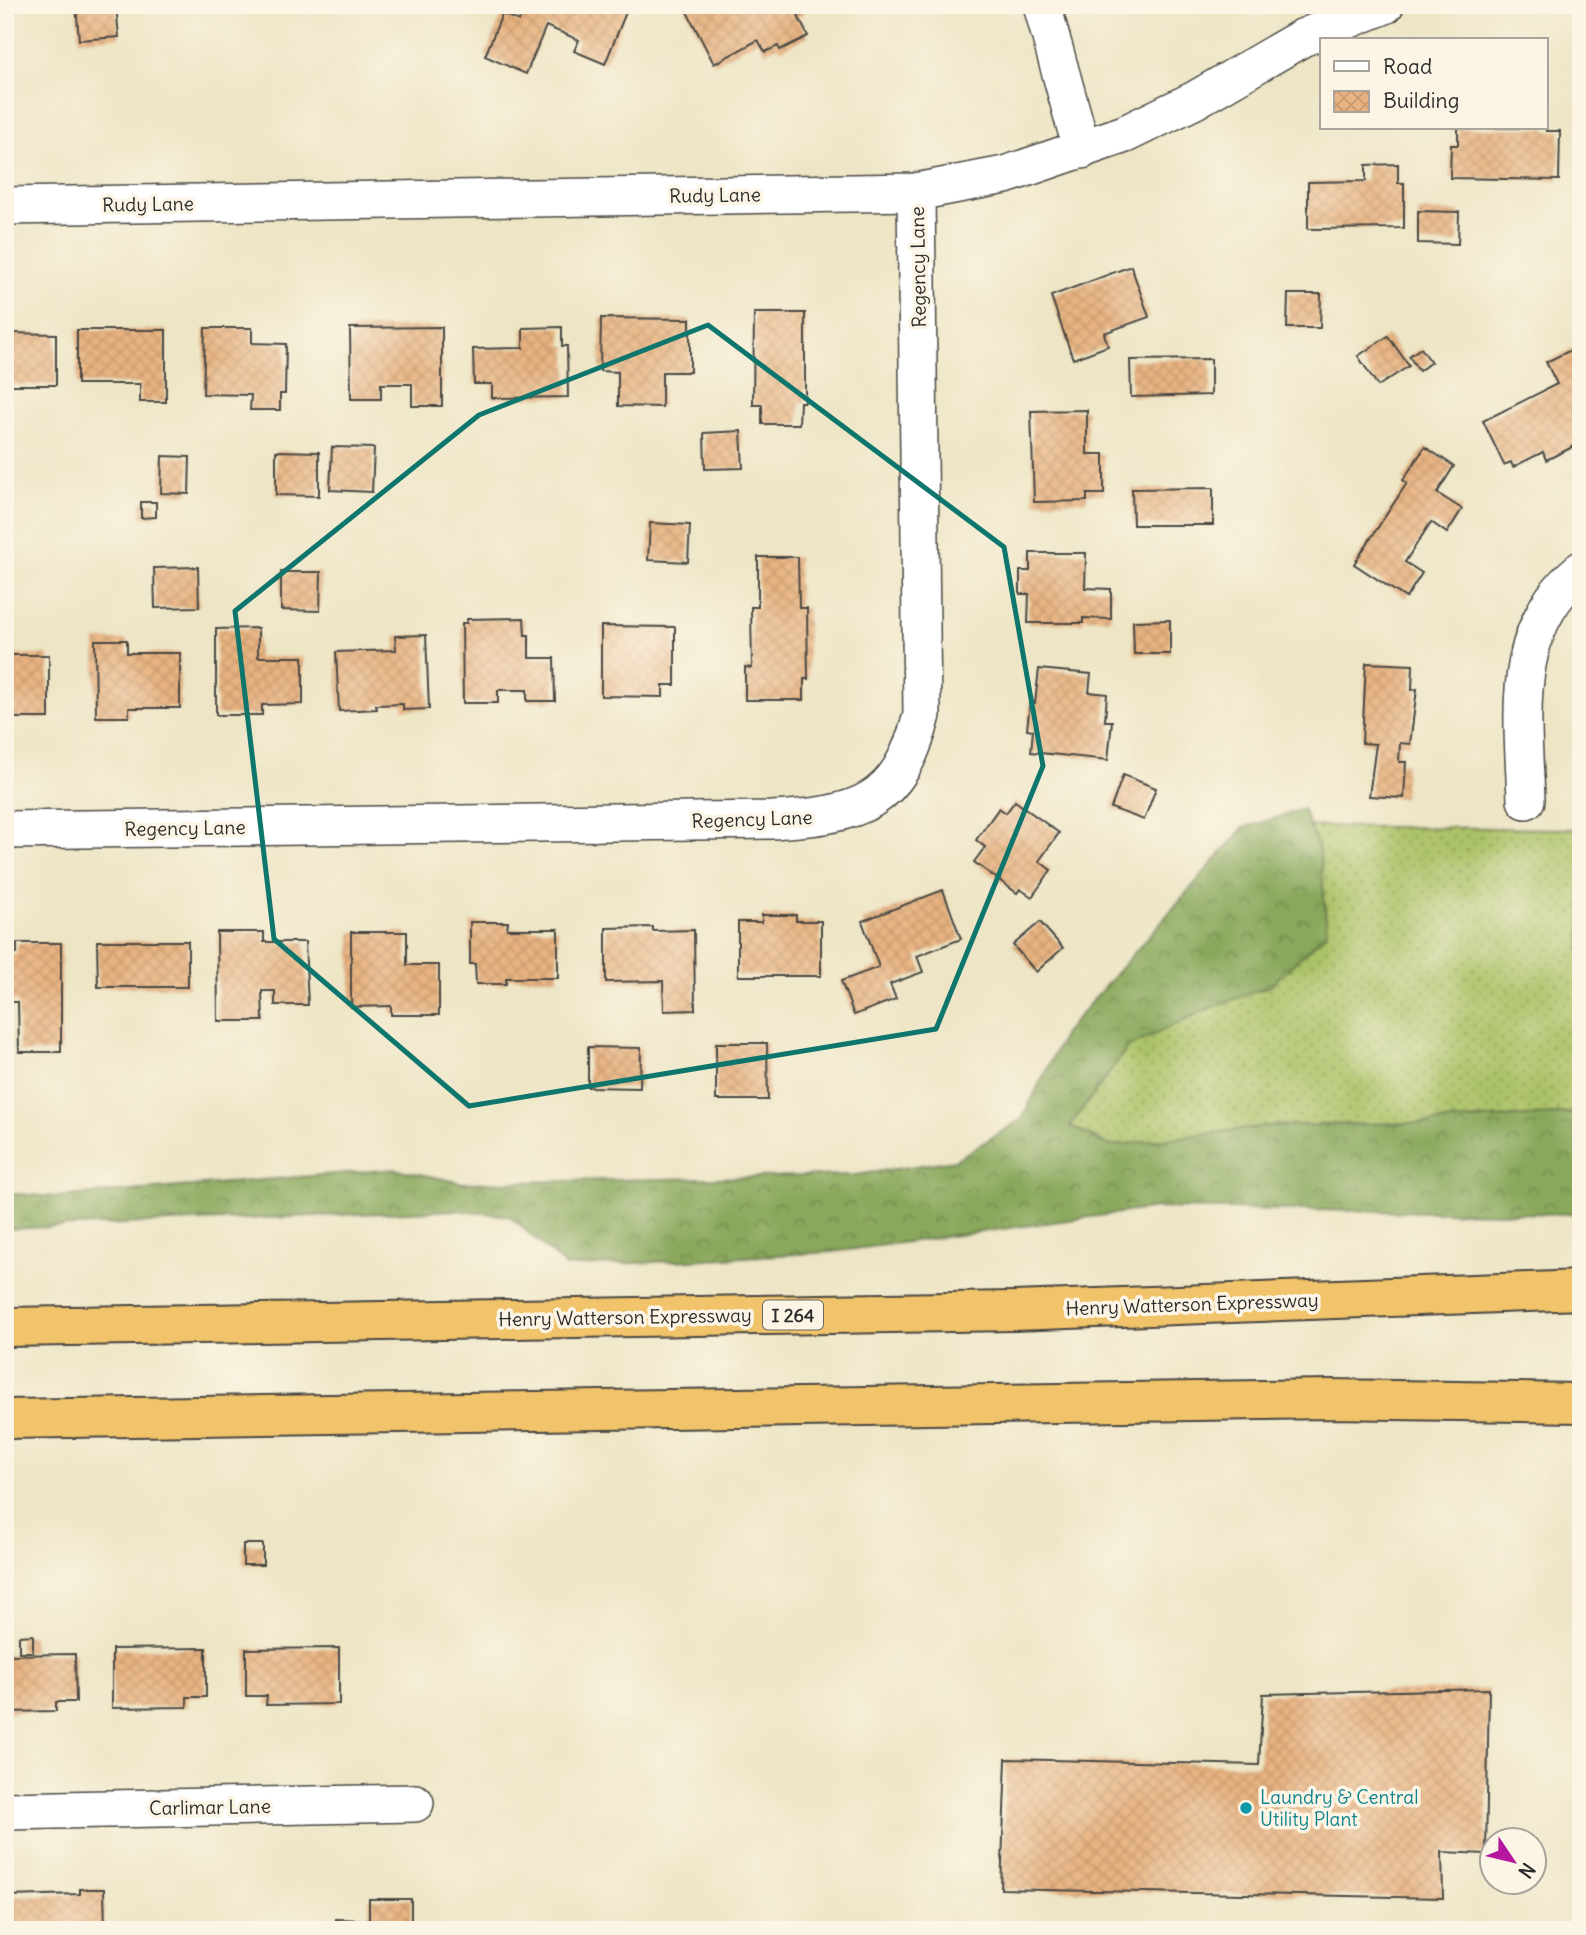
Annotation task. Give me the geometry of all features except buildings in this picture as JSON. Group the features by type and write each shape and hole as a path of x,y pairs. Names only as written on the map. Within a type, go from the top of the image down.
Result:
{"highway":[{"name":"Henry Watterson Expressway","path":"5,1327 1001,1312 1581,1290"},
{"path":"5,1419 1331,1399 1575,1404"}],"street":[{"path":"1042,5 1082,150"},
{"name":"Rudy Lane","path":"5,206 916,192 1005,175 1125,134 1195,100 1302,38 1385,5"},
{"name":"Regency Lane","path":"5,830 773,820 825,817 863,805 886,788 905,765 915,744 922,715 916,192"},
{"path":"1526,800 1525,671 1532,635 1552,597 1581,570"},
{"name":"Carlimar Lane","path":"5,1811 415,1803"}],"highlighted area":[{"path":"708,325 1004,547 1043,766 936,1029 469,1106 274,939 235,611 479,415"}],"green space":[{"path":"1303,809 1320,852 1327,932 1270,986 1207,1009 1128,1047 1070,1126 1110,1146 1269,1126 1419,1123 1581,1113 1581,1214 1156,1208 833,1252 566,1267 510,1216 457,1210 5,1229 5,1193 58,1197 395,1169 463,1183 855,1175 955,1160 1022,1119 1065,1032 1243,828"},
{"path":"1309,826 1581,829 1581,1112 1419,1123 1269,1126 1110,1146 1070,1126 1128,1047 1207,1009 1270,986 1320,852"}],"place":[{"name":"Laundry & Central Utility Plant","path":"1246,1808"}]}
